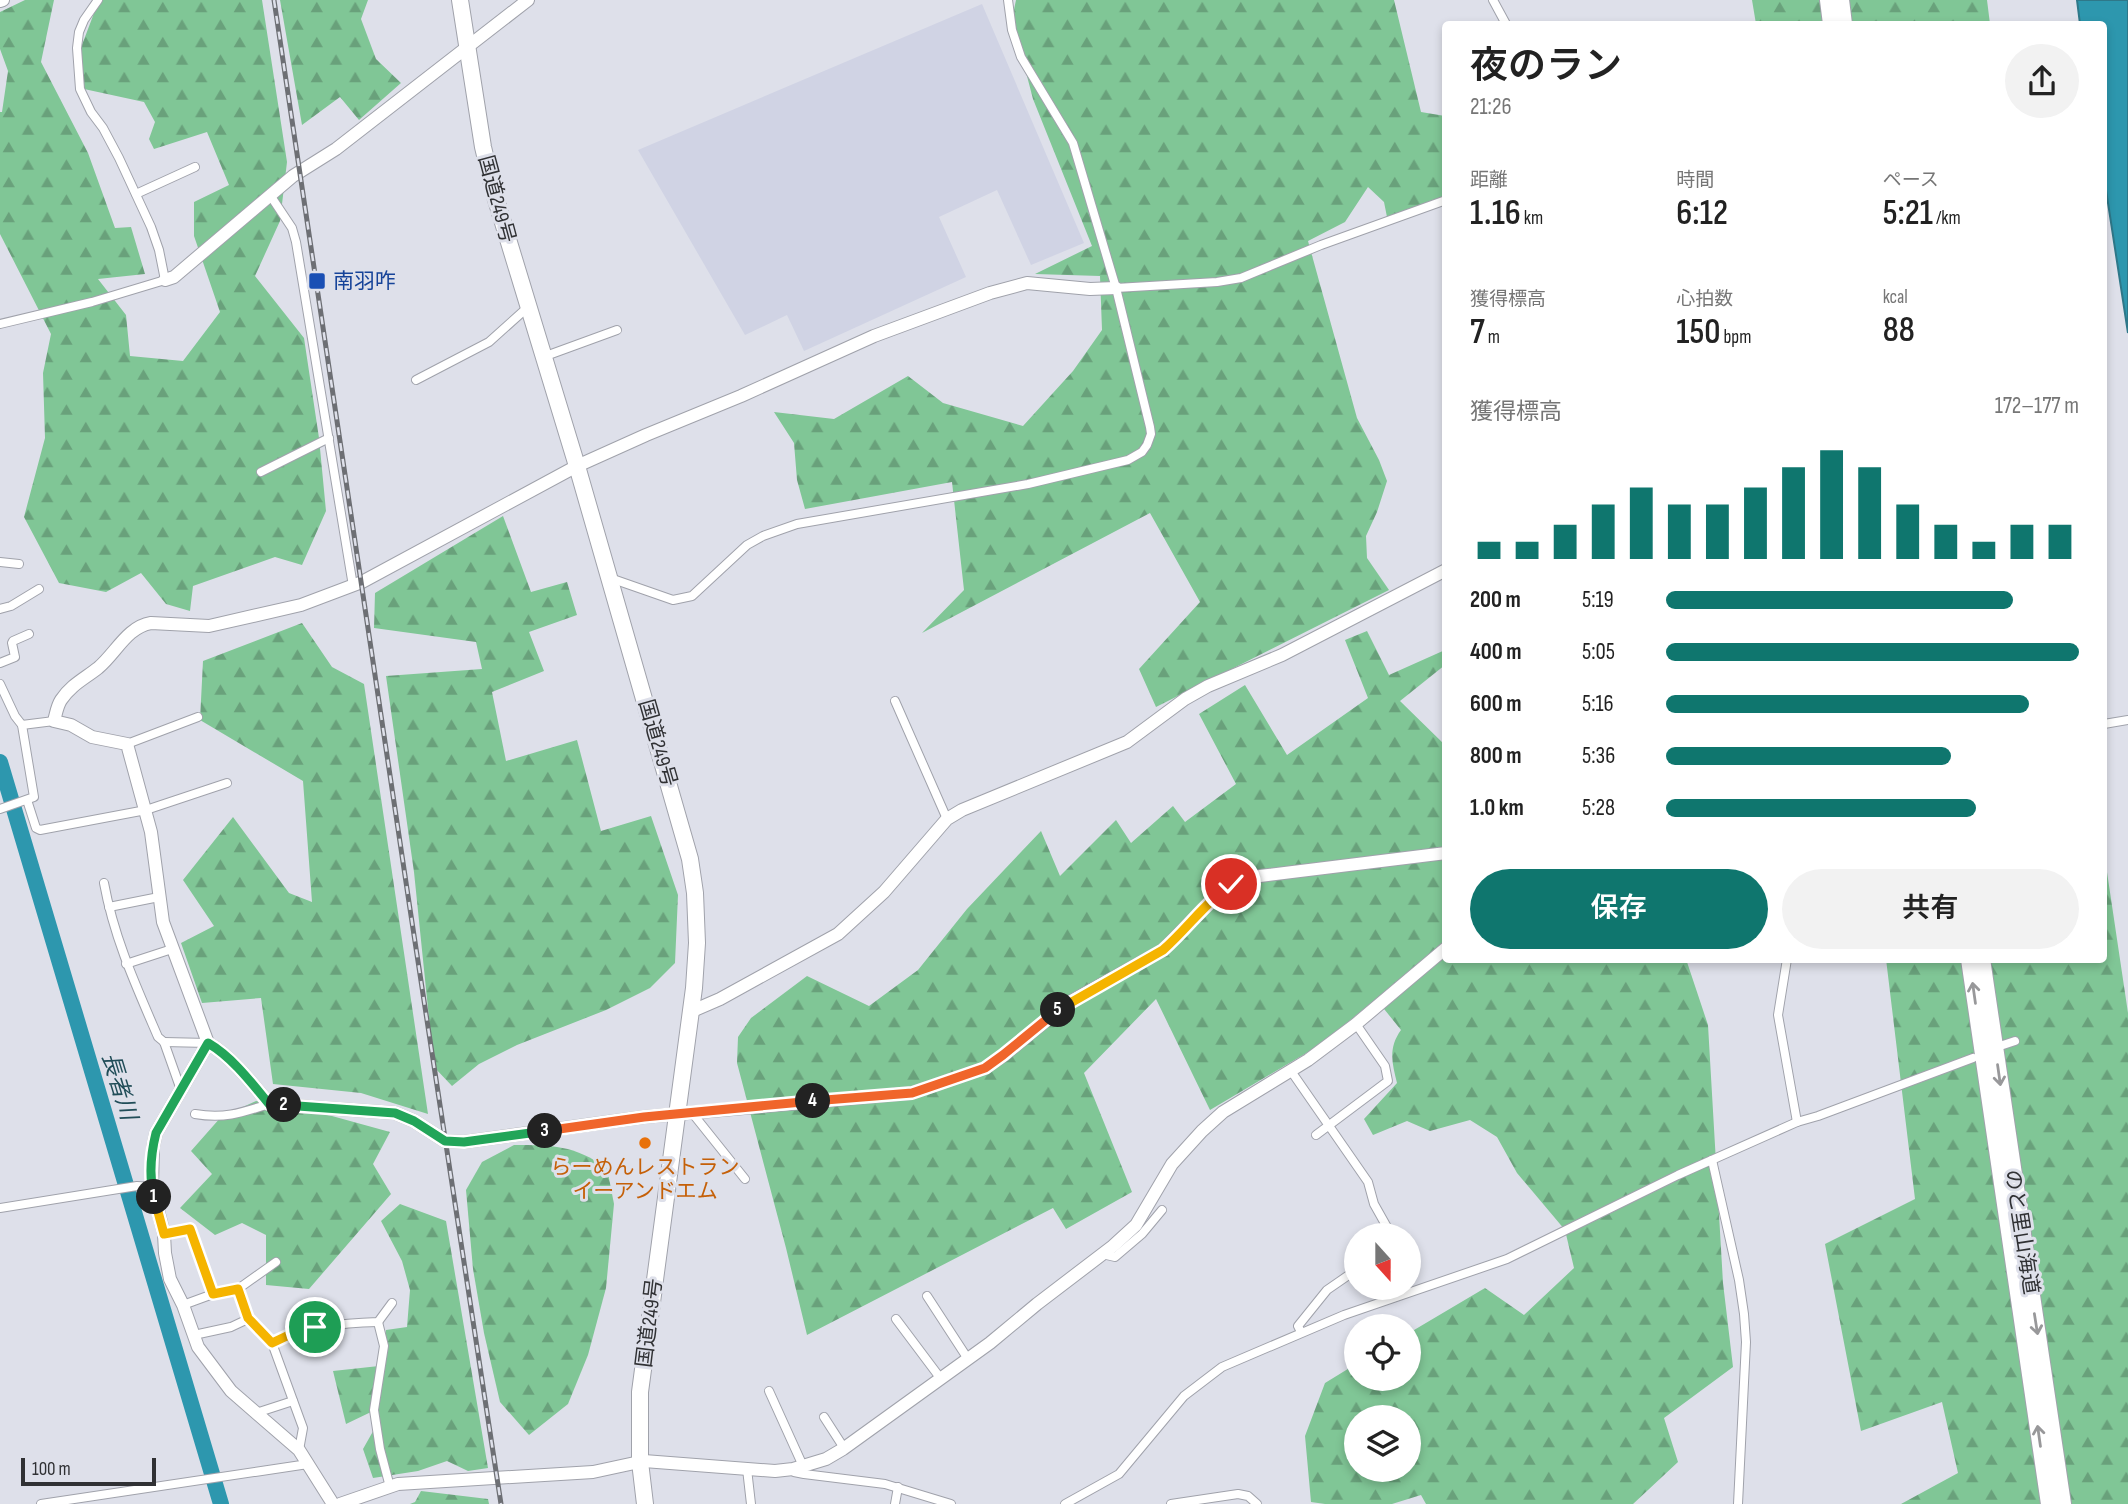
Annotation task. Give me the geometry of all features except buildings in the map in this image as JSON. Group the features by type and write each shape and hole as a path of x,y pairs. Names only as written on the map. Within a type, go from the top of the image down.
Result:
{"highway":[{"name":"国道249号","path":"460,0 485,158 691,859 697,943 690,1012 685,1115 640,1392 640,1462 645,1504"},
{"path":"1828,0 1831,21"},
{"path":"1841,0 1844,21"},
{"name":"のと里山海道","path":"1970,963 2049,1504"},
{"name":"のと里山海道","path":"1983,963 2063,1504"},
{"path":"2054,1436 2071,1504"}],"street":[{"path":"97,0 83,20 79,32 77,58 80,89 90,111 108,138 151,226 159,250 164,280"},
{"path":"0,324 92,302 174,277 293,176 336,149 528,0"},
{"path":"608,577 673,600 682,599 692,596 747,545 797,524 1028,484 1136,456 1142,452 1149,441 1150,427 1115,288 1073,143 1021,57 1012,30 1007,0"},
{"path":"1493,0 1504,21"},
{"path":"136,194 195,167"},
{"path":"270,195 292,228 296,242 353,586"},
{"path":"54,721 59,702 76,682 98,667 129,635 143,625 151,623 209,626 301,605 353,586 577,466 874,336 990,293 1027,283 1090,289 1217,282 1241,278 1321,245 1442,201"},
{"path":"416,380 489,342 528,307"},
{"path":"542,357 617,330"},
{"path":"261,472 329,438"},
{"path":"0,562 19,564"},
{"path":"690,1012 720,999 838,934 884,892 947,819 962,810 1126,743 1185,699 1208,686 1282,655 1442,572"},
{"path":"0,609 11,607 39,589"},
{"path":"0,663 15,657 13,640 29,634"},
{"path":"0,684 22,725 34,797 3,808"},
{"path":"895,701 947,819"},
{"path":"22,725 54,721 92,737 127,744 198,717"},
{"path":"2107,724 2128,720"},
{"path":"127,744 151,832 163,922 208,1043"},
{"path":"24,801 38,830 146,810 227,783"},
{"path":"195,1114 215,1118 230,1116 269,1104 395,1113 414,1121 445,1141 464,1142 644,1117 912,1093 985,1068 1066,1004 1163,950 1231,884 1260,876 1442,853"},
{"path":"104,883 126,964 158,1037 164,1042 181,1090"},
{"path":"109,907 159,897"},
{"path":"126,964 172,948"},
{"path":"340,1504 390,1487 414,1483 593,1472 640,1462 775,1471 826,1459 968,1359 1102,1254 1136,1224 1172,1164 1202,1130 1223,1112 1291,1071 1356,1024 1442,950"},
{"path":"1786,963 1778,1015 1797,1122"},
{"path":"1316,1135 1388,1081 1385,1066 1356,1024"},
{"path":"2003,1045 2015,1041"},
{"path":"164,1042 208,1043 218,1049 248,1079 269,1104"},
{"path":"208,1043 156,1133 153,1147 152,1187 164,1234 164,1253 170,1279 183,1304 198,1347 231,1391 299,1450 333,1504"},
{"path":"1065,1504 1119,1474 1177,1404 1203,1380 1235,1360 1373,1304 1507,1259 1797,1122 1972,1058"},
{"path":"1291,1071 1368,1182 1374,1204 1385,1223"},
{"path":"685,1115 745,1179"},
{"path":"1712,1160 1744,1314 1746,1342 1738,1504"},
{"path":"0,1208 137,1186 152,1187"},
{"path":"1102,1254 1115,1257 1142,1234 1162,1210"},
{"path":"164,1234 190,1229 213,1294"},
{"path":"183,1304 238,1289 276,1262"},
{"path":"1301,1332 1298,1326 1327,1290 1344,1278"},
{"path":"238,1289 248,1318 272,1343 303,1428 299,1450"},
{"path":"927,1296 968,1359"},
{"path":"272,1343 315,1327 377,1322 392,1303"},
{"path":"194,1335 231,1327 248,1318"},
{"path":"896,1319 941,1379"},
{"path":"377,1322 384,1346 374,1410 390,1487"},
{"path":"769,1391 798,1467"},
{"path":"256,1413 293,1401"},
{"path":"824,1418 844,1448"},
{"path":"41,1504 308,1464"},
{"path":"798,1467 794,1472 885,1483 951,1504"},
{"path":"747,1469 751,1504"},
{"path":"895,1504 898,1487"},
{"path":"1171,1504 1238,1494 1248,1496 1257,1504"}],"shaded area":[{"path":"982,4 1084,243 1031,265 997,190 939,217 966,277 804,351 787,315 745,335 638,150"}],"green space":[{"path":"25,0 54,0 41,62 88,153 115,228 131,227 145,274 98,279 126,315 130,356 183,361 220,312 194,236 194,202 229,185 207,132 154,149 149,139 155,122 144,102 84,89 77,58 99,0 262,0 287,162 280,221 255,276 304,338 319,438 326,511 302,565 275,557 193,586 190,611 166,604 141,573 106,592 59,583 24,517 45,438 43,373 51,334 0,234 0,112 8,71 0,49 0,12"},
{"path":"280,0 368,0 361,19 376,59 401,83 359,120 340,97 302,125"},
{"path":"1016,0 1394,0 1421,112 1442,116 1442,197 1387,217 1384,202 1368,187 1345,222 1308,241 1357,418 1387,481 1366,536 1367,558 1389,590 1156,707 1139,669 1200,602 1150,513 922,633 964,590 952,482 805,509 797,480 794,443 774,412 834,419 908,376 943,403 1023,426 1073,371 1102,330 1100,276 1035,274 1092,246 1033,99 1012,19"},
{"path":"1752,0 1987,0 1990,21 1756,21"},
{"path":"503,516 531,592 567,582 577,615 529,632 544,671 492,692 506,761 577,740 601,831 651,816 678,895 675,963 650,988 606,1010 517,1045 479,1064 452,1086 434,1067 414,872 386,676 482,669 476,642 374,628 375,593"},
{"path":"302,623 332,667 364,684 428,1114 361,1093 273,1084 261,998 202,1003 181,943 214,926 183,880 233,817 289,893 312,902 303,781 200,720 203,661"},
{"path":"1367,631 1389,675 1442,651 1442,667 1400,701 1442,742 1442,963 1687,963 1708,1025 1723,1283 1733,1367 1664,1418 1678,1462 1633,1504 1426,1504 1421,1495 1392,1504 1311,1502 1305,1436 1325,1383 1344,1371 1344,1391 1421,1391 1421,1326 1485,1288 1524,1315 1574,1268 1565,1230 1517,1173 1497,1137 1470,1120 1430,1131 1407,1121 1373,1135 1364,1119 1397,1083 1393,1049 1401,1030 1376,999 1320,1045 1210,1110 1156,999 1084,1073 1132,1192 1066,1229 1053,1208 807,1335 737,1063 738,1037 751,1018 807,976 869,1006 918,970 967,909 1041,831 1060,876 1116,820 1131,843 1173,806 1185,822 1236,784 1199,714 1245,685 1287,755 1368,698 1345,640"},
{"path":"2107,872 2128,1013 2128,1504 1901,1504 1958,1473 1942,1402 1861,1431 1825,1244 1915,1199 1886,963 2107,963"},
{"path":"256,1101 332,1116 390,1132 373,1164 391,1194 309,1289 266,1285 266,1235 242,1223 215,1235 180,1208 212,1174 191,1151 221,1117"},
{"path":"514,1145 562,1148 595,1160 607,1168 614,1204 606,1288 588,1355 568,1404 529,1435 500,1402 473,1269 466,1190 482,1162"},
{"path":"400,1204 446,1221 488,1468 468,1471 447,1461 418,1471 373,1478 363,1449 376,1426 371,1412 346,1424 333,1371 379,1366 386,1330 407,1327 410,1290 402,1261 381,1221"},
{"path":"421,1491 488,1499 489,1504 410,1504 415,1502"}],"water":[{"path":"2077,0 2128,0 2128,333 2107,196 2107,21 2080,21"}],"waterway":[{"name":"長者川","path":"0,762 221,1504"}],"railway":[{"path":"274,0 501,1504"}],"place":[{"name":"南羽咋","path":"317,281"},
{"name":"らーめんレストラン イーアンドエム","path":"645,1143"}],"route":[{"path":"315,1327 272,1343 248,1318 238,1289 213,1294 190,1229 164,1234 152,1187 156,1133 208,1043 218,1049 269,1104 395,1113 414,1121 445,1141 464,1142 644,1117 912,1093 985,1068 1066,1004 1163,950 1231,884"}]}
